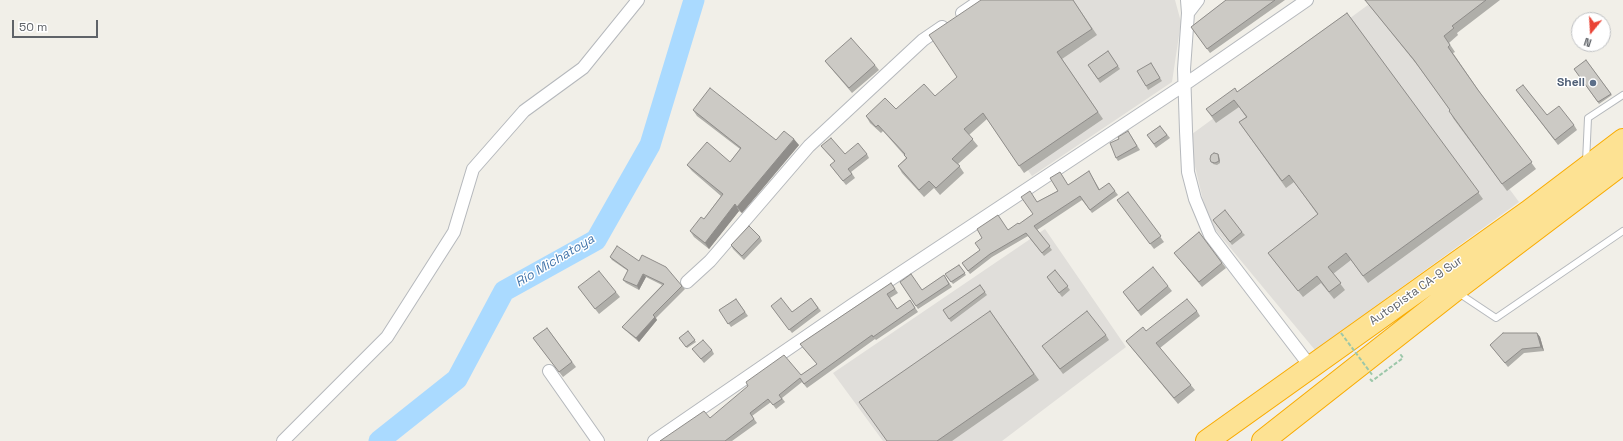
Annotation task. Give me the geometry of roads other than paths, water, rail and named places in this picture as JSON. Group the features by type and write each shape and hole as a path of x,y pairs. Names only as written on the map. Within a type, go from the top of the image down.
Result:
{"highway":[{"name":"Autopista CA-9 Sur","path":"1207,441 1310,366 1528,212 1623,140"},
{"name":"Autopista CA-9 Sur","path":"1263,441 1455,290 1623,163"},
{"path":"1310,366 1318,378 1319,386 1316,396 1310,404"}],"street":[{"path":"283,441 388,337 454,232 473,169 524,111 583,68 638,0"},
{"path":"687,282 741,226 809,146 923,40 981,0"},
{"path":"1187,0 1188,12 1184,85 1188,172 1195,200 1210,235 1310,366"},
{"path":"1188,12 1198,0"},
{"path":"654,441 852,305 1184,85 1306,0"},
{"path":"548,371 598,441"}],"lane":[{"path":"1586,168 1588,118 1623,95"},
{"path":"1455,290 1496,318 1623,231"}],"waterway":[{"name":"Río Michatoya","path":"379,441 457,379 504,291 596,240 650,145 694,0"}],"place":[{"name":"Shell","path":"1593,83"}]}
